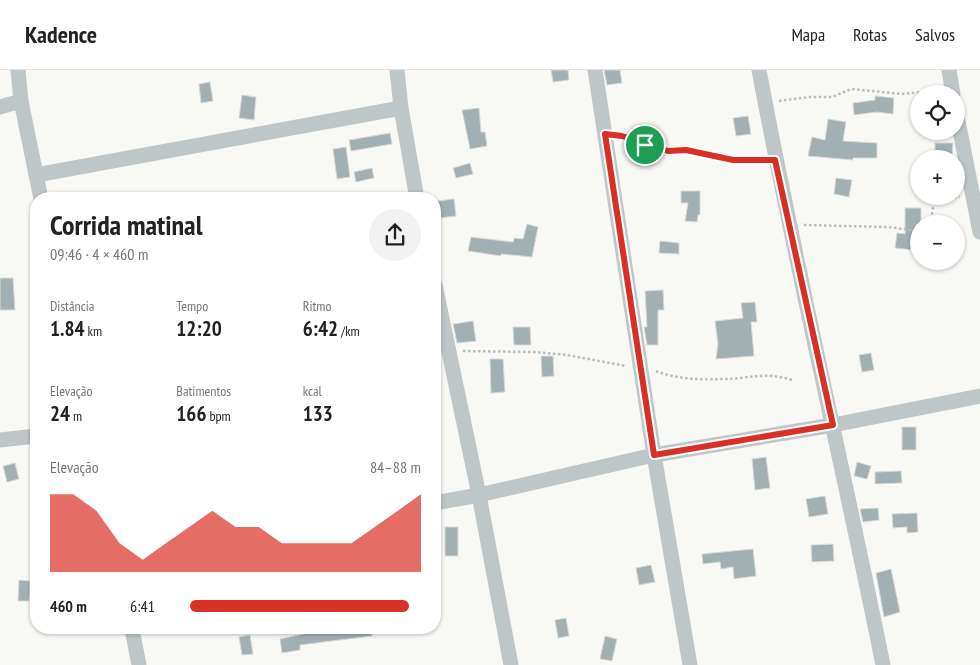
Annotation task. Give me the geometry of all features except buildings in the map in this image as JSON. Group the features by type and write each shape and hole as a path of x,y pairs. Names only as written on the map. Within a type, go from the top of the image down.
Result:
{"street":[{"path":"18,70 21,100 40,192"},
{"path":"397,70 401,108 417,192"},
{"path":"595,70 654,455 690,665"},
{"path":"759,70 775,160 883,665"},
{"path":"949,70 952,85"},
{"path":"0,107 21,100"},
{"path":"36,175 401,108"},
{"path":"961,140 980,232"},
{"path":"441,316 479,495 511,665"},
{"path":"441,502 654,455 833,425 980,396"},
{"path":"0,440 30,437"},
{"path":"133,634 140,665"}],"path":[{"path":"765,104 809,97 832,97 851,90 910,93"},
{"path":"605,134 622,136 668,151 686,150 733,160 775,160"},
{"path":"931,215 935,199 971,194"},
{"path":"790,228 809,224 910,230"},
{"path":"449,352 470,350 536,352 567,355 649,369 668,376 723,379 774,375 792,380"}],"route":[{"path":"605,134 622,136 645,145 668,151 686,150 733,160 775,160 833,425 654,455 605,134"}]}
